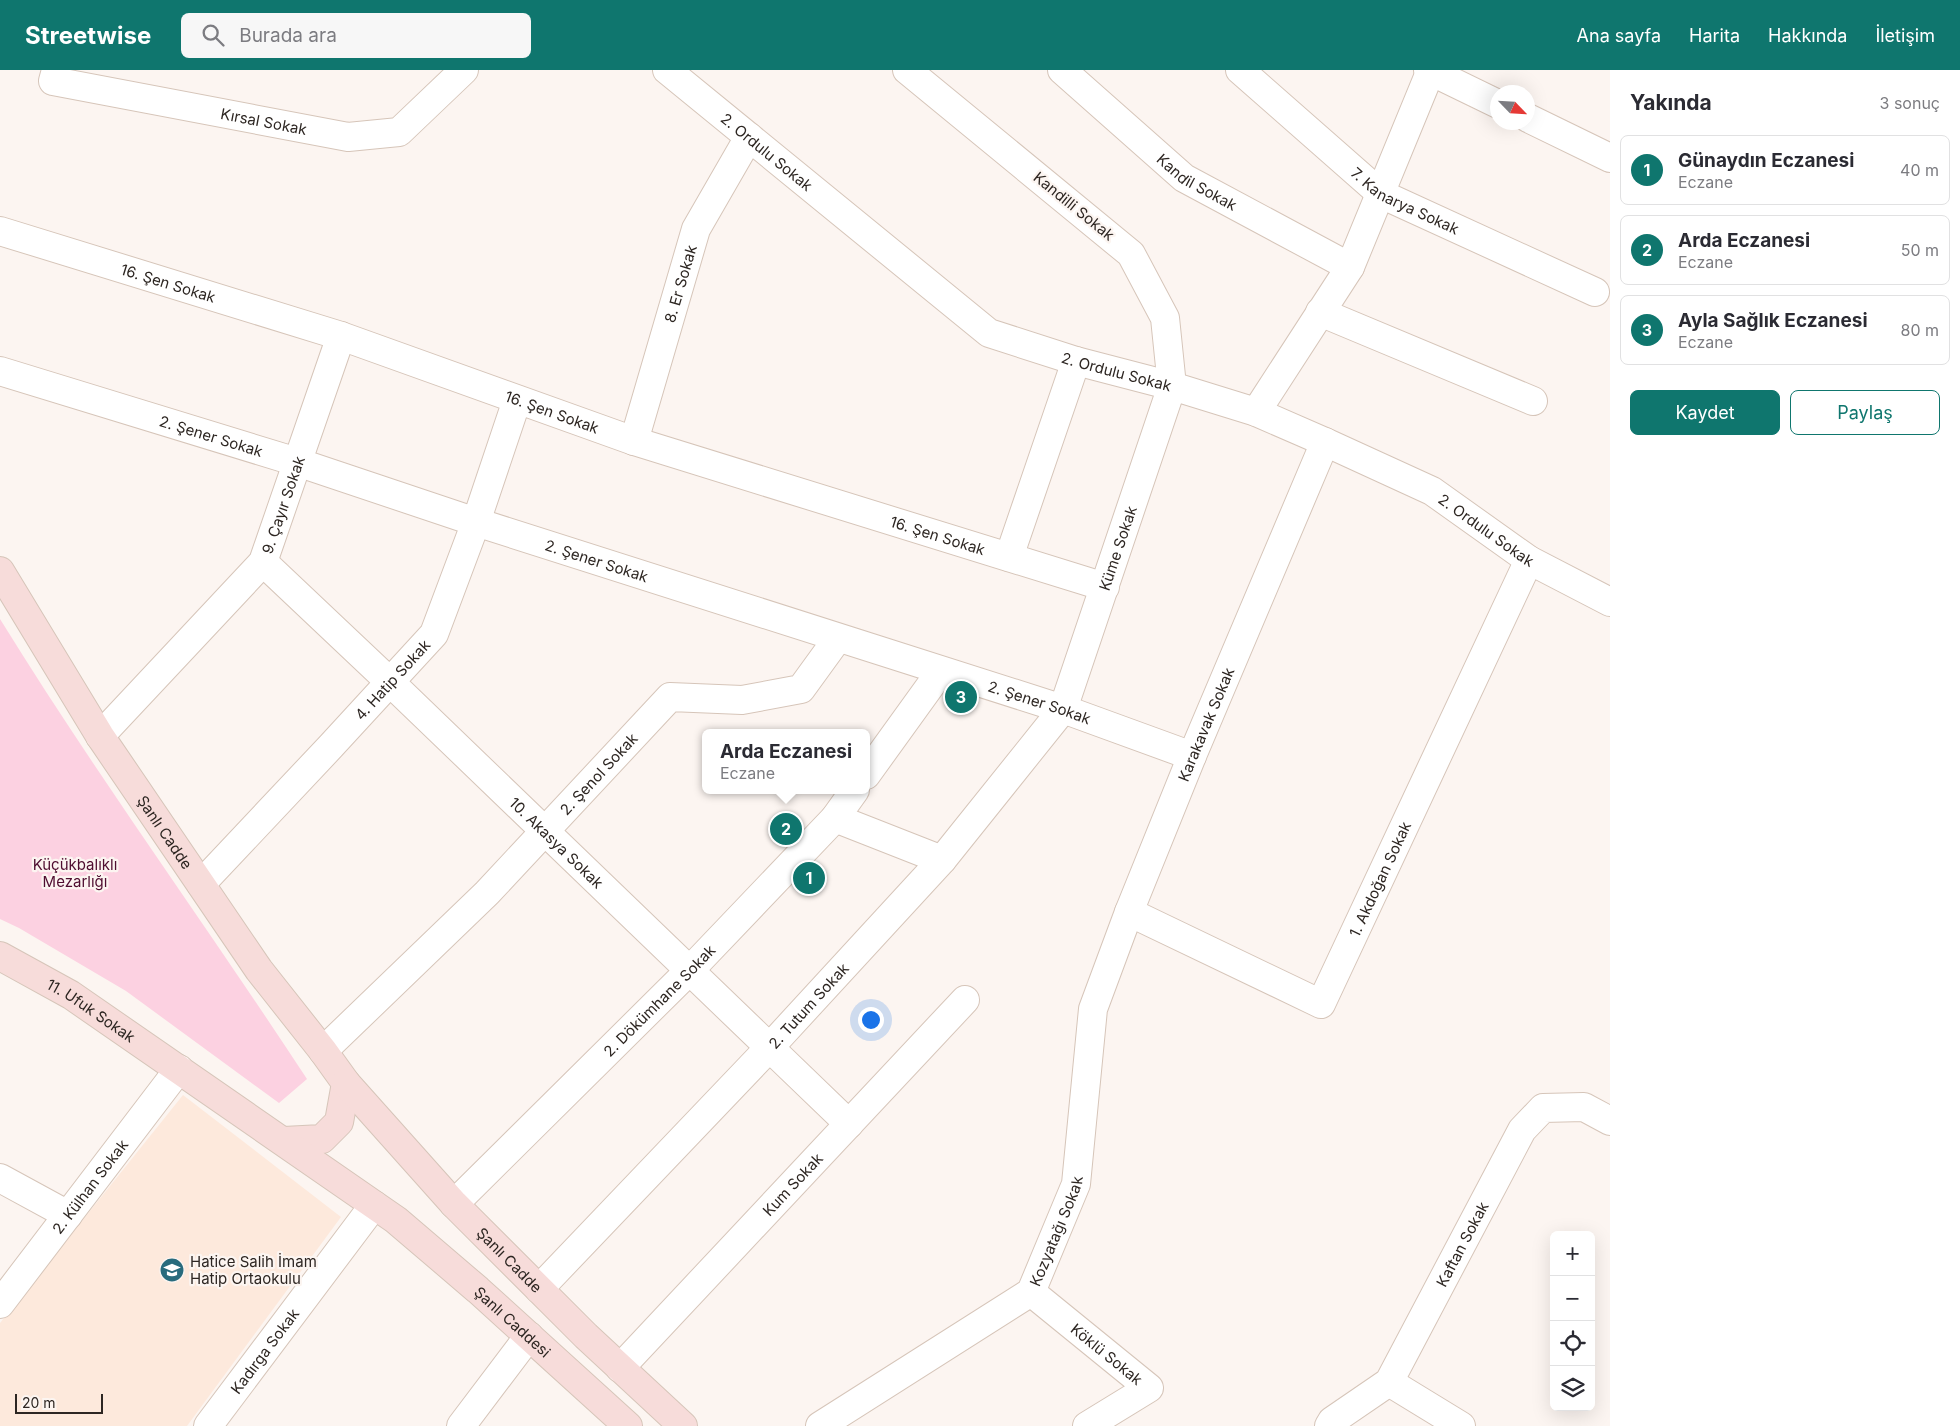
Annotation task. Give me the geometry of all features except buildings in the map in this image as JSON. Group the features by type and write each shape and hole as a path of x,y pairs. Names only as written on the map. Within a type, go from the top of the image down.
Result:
{"main road":[{"name":"Şanlı Cadde","path":"0,571 100,736 259,970 346,1083 454,1204 620,1368 683,1426"},
{"name":"11. Ufuk Sokak","path":"0,956 71,995 179,1069"},
{"path":"179,1069 385,1212"},
{"path":"284,1141 322,1139 339,1122 346,1083"},
{"name":"Şanlı Caddesi","path":"385,1212 529,1336 628,1426"}],"street":[{"name":"Kırsal Sokak","path":"56,70 53,81 348,137 398,132 464,70"},
{"name":"2. Ordulu Sokak","path":"667,70 988,333 1076,361 1172,386 1256,412 1432,491 1529,560 1610,602"},
{"name":"Kandilli Sokak","path":"907,70 1131,254 1165,318 1172,386"},
{"name":"Kandil Sokak","path":"1062,70 1184,178 1350,266"},
{"name":"7. Kanarya Sokak","path":"1240,70 1381,194 1596,292"},
{"path":"1256,412 1350,266 1430,71 1490,100"},
{"path":"1535,121 1610,158"},
{"name":"8. Er Sokak","path":"634,441 696,229 749,137"},
{"name":"16. Şen Sokak","path":"0,231 340,336 634,441 1105,587"},
{"path":"1320,312 1533,401"},
{"name":"9. Çayır Sokak","path":"100,736 263,562 340,336"},
{"path":"1009,557 1076,361"},
{"name":"2. Şener Sokak","path":"0,371 297,462 476,522 1063,709 1192,756"},
{"name":"Küme Sokak","path":"1063,709 1172,386"},
{"name":"4. Hatip Sokak","path":"201,884 434,634 476,522 517,400"},
{"name":"Karakavak Sokak","path":"1093,1009 1129,912 1192,756 1325,442"},
{"name":"1. Akdoğan Sokak","path":"1129,912 1321,1004 1529,560"},
{"name":"10. Akasya Sokak","path":"263,562 849,1124"},
{"name":"2. Şenol Sokak","path":"323,1051 487,893 670,697 742,700 801,689 838,638"},
{"path":"870,770 942,671"},
{"name":"2. Tutum Sokak","path":"539,1289 769,1048 942,860 1063,709"},
{"name":"2. Dökümhane Sokak","path":"454,1204 689,971 835,818 852,794"},
{"path":"835,818 942,860"},
{"name":"Kum Sokak","path":"620,1368 965,1000"},
{"name":"Kozyatağı Sokak","path":"820,1426 1032,1292 1076,1184 1093,1009"},
{"name":"2. Külhan Sokak","path":"0,1304 179,1069"},
{"name":"Kaftan Sokak","path":"1329,1426 1332,1421 1389,1382 1522,1130 1543,1108 1584,1107 1610,1122"},
{"path":"0,1178 68,1214"},
{"name":"Kadırga Sokak","path":"208,1426 385,1212"},
{"name":"Köklü Sokak","path":"1032,1292 1149,1388 1087,1426"},
{"path":"461,1426 529,1336"},
{"path":"1389,1382 1461,1426"},
{"path":"1128,1426 1149,1388"}],"shaded area":[{"name":"Hatice Salih İmam Hatip Ortaokulu","path":"183,1095 341,1217 187,1426 0,1426 0,1323"}],"green space":[{"name":"Küçükbalıklı Mezarlığı","path":"0,619 113,793 307,1079 279,1103 126,991 19,928 0,919"}],"place":[{"name":"Ayla Sağlık Eczanesi","path":"961,697"},
{"name":"Arda Eczanesi","path":"786,829"},
{"name":"Günaydın Eczanesi","path":"809,878"},
{"name":"Hatice Salih İmam Hatip Ortaokulu","path":"172,1270"}]}
